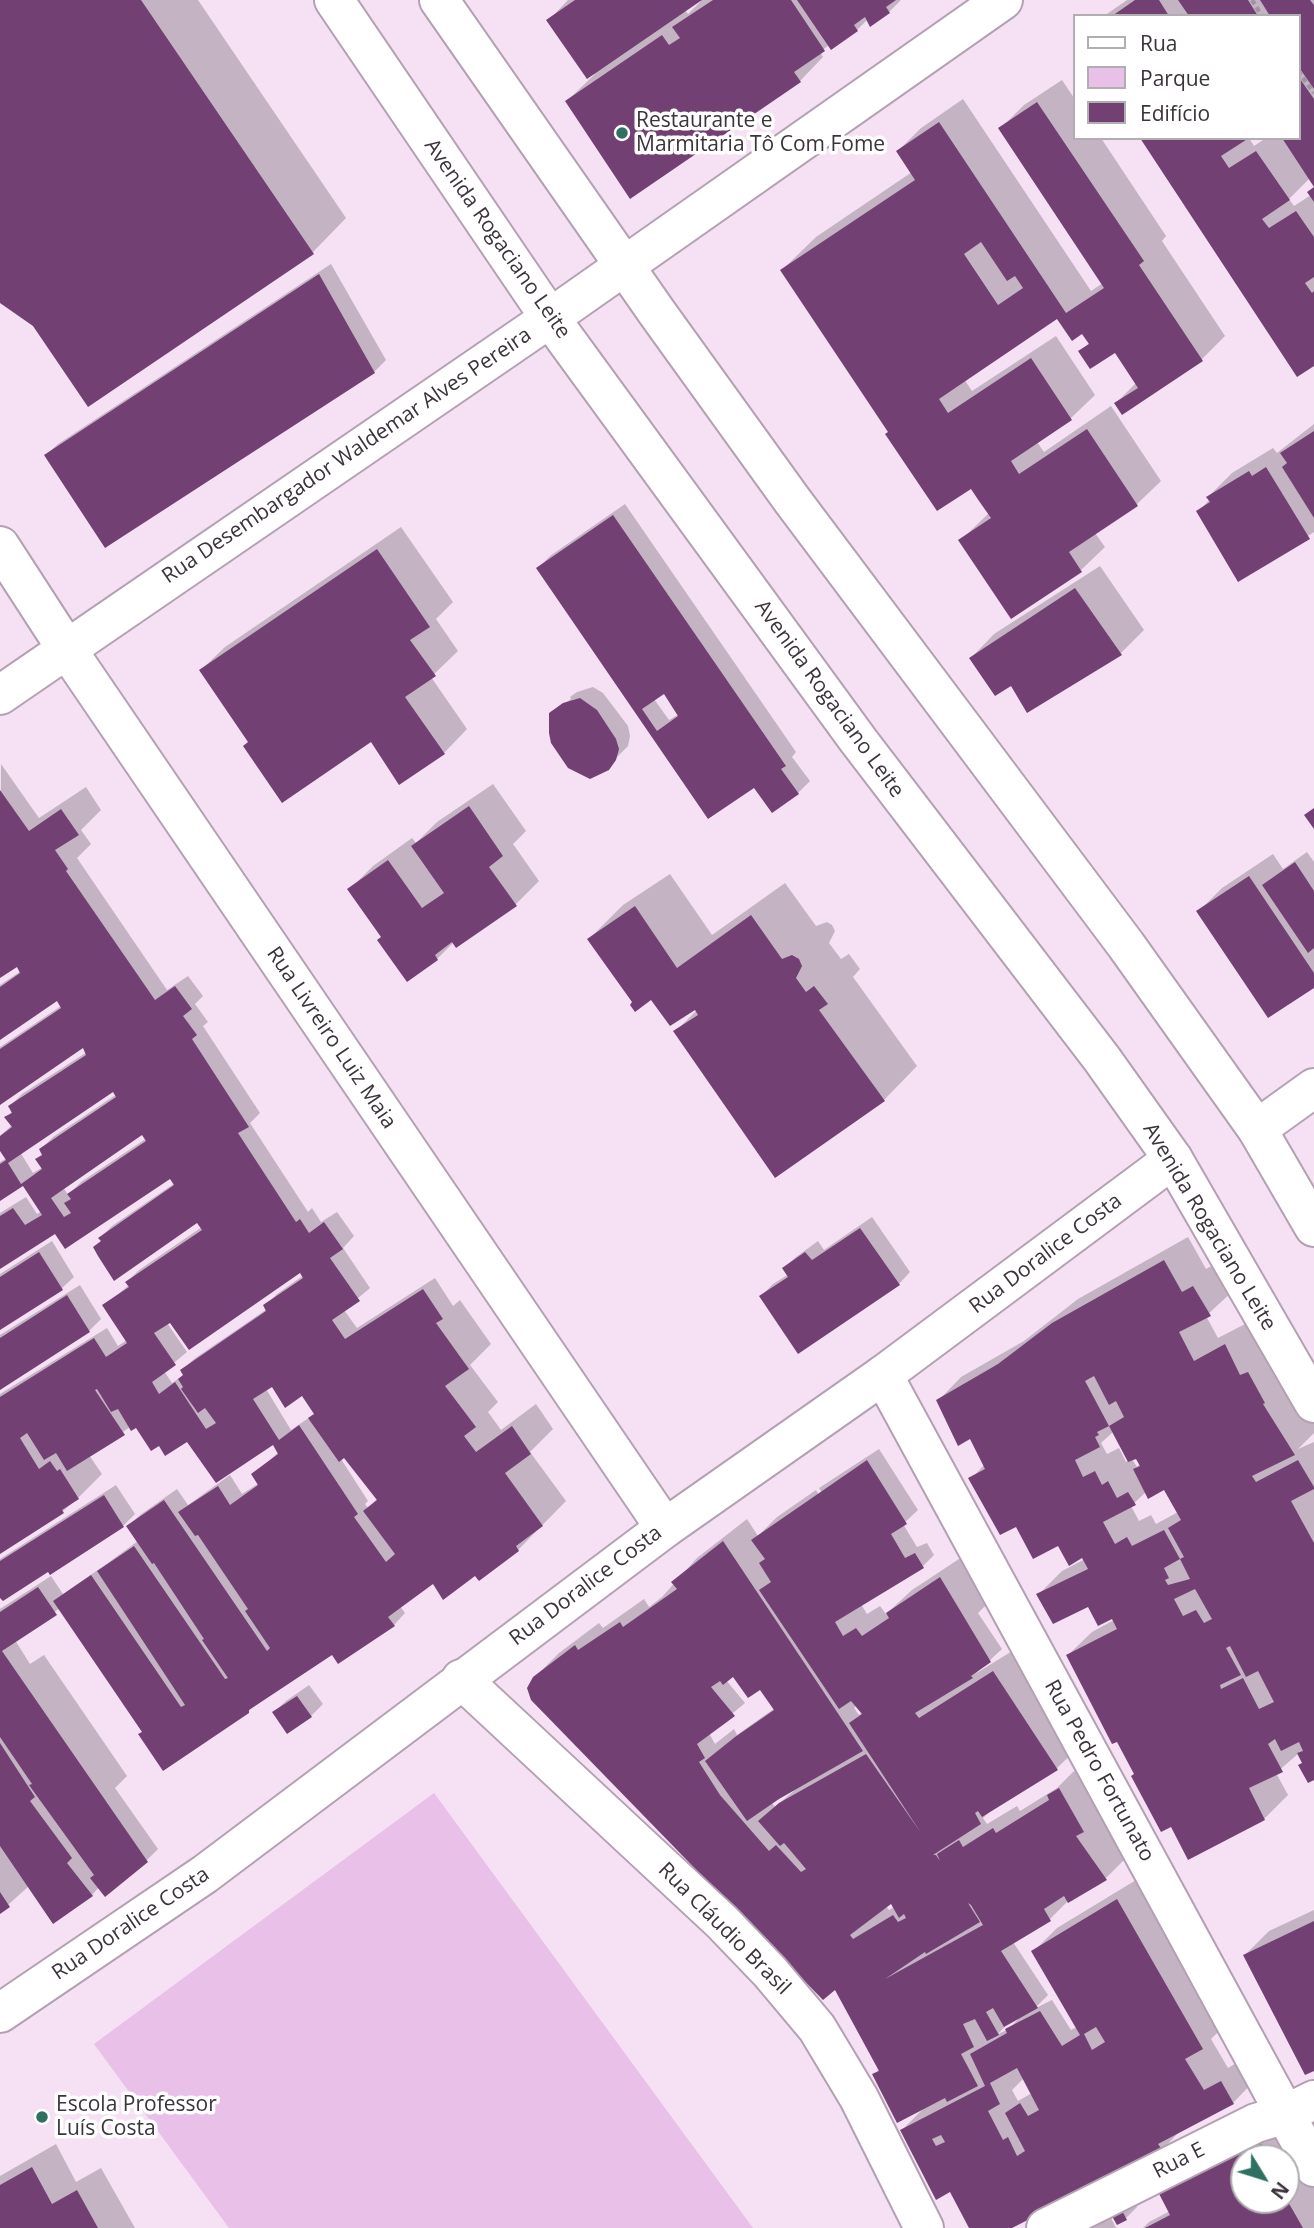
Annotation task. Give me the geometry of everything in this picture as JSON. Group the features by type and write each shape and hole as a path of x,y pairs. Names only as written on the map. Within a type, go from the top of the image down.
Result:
{"street":[{"name":"Avenida Rogaciano Leite","path":"334,0 550,318 858,740 1102,1059 1173,1159 1314,1403"},
{"path":"439,0 792,500 1126,944 1257,1129 1314,1227"},
{"name":"Rua Desembargador Waldemar Alves Pereira","path":"0,695 550,318 1003,0"},
{"name":"Rua Livreiro Luiz Maia","path":"0,546 66,648 665,1528"},
{"path":"1257,1129 1314,1088"},
{"name":"Rua Doralice Costa","path":"0,2013 205,1874 665,1528 883,1375 1173,1159"},
{"name":"Rua Pedro Fortunato","path":"883,1375 1300,2107 1314,2167"},
{"name":"Rua Cláudio Brasil","path":"461,1679 722,1922 770,1972 817,2028 852,2086 924,2228"},
{"name":"Rua E","path":"1046,2228 1256,2123 1300,2107"}],"path":[{"path":"1300,74 1314,93"}],"green space":[{"path":"434,1793 753,2228 229,2228 94,2044"}],"building":[{"path":"0,0 141,0 314,254 88,407 33,326 0,303"},
{"path":"575,0 702,0 587,79 546,20"},
{"path":"713,0 791,0 825,51 794,72 801,82 630,199 565,101 662,35 669,45 680,38 672,27"},
{"path":"797,0 896,0 886,7 890,13 870,27 865,17 854,25 858,31 831,50"},
{"path":"1135,0 1159,0 1168,14 1115,14"},
{"path":"1178,0 1248,0 1257,14 1188,14"},
{"path":"1260,0 1310,0 1314,5 1314,89 1300,69 1300,14 1269,14"},
{"path":"1300,79 1314,99 1314,187 1283,140 1300,140"},
{"path":"1037,102 1144,261 1139,265 1203,361 1122,415 1114,403 1138,388 1115,353 1090,369 1078,351 1089,344 1082,334 1072,341 1057,319 939,399 948,413 1031,358 1072,420 1011,461 1019,474 1087,429 1138,506 1069,552 1082,572 1011,619 958,540 991,518 971,489 937,511 780,270 915,180 896,151 939,122 1066,313 1104,288 998,128","holes":["981,242 1007,281 1015,276 1023,288 998,305 964,254"]},
{"path":"1141,140 1246,140 1221,156 1229,168 1256,151 1290,200 1262,219 1269,228 1296,211 1314,237 1314,277 1305,283 1312,293 1314,291 1314,366 1297,377"},
{"path":"1314,187 1314,202 1307,192"},
{"path":"319,274 375,373 105,548 44,455"},
{"path":"1314,431 1314,518 1282,467 1287,463 1280,453"},
{"path":"1266,467 1310,539 1238,582 1196,511 1210,502 1206,497 1249,471 1252,476"},
{"path":"613,515 786,766 781,769 799,794 772,813 754,788 708,819 536,568","holes":["664,694 678,716 657,731 642,709"]},
{"path":"377,549 430,627 410,640 436,676 405,697 445,754 399,785 371,742 282,803 243,746 248,742 199,670"},
{"path":"1075,588 1122,655 1027,713 1011,686 995,696 969,658"},
{"path":"580,698 597,710 616,739 619,749 609,770 590,779 568,768 551,743 549,733 549,713 563,703"},
{"path":"0,790 29,831 61,809 79,835 55,850 68,869 66,871 155,1000 175,986 192,1009 183,1016 197,1035 192,1039 249,1127 238,1133 296,1222 300,1219 309,1233 324,1222 343,1249 330,1258 360,1301 332,1320 345,1339 423,1289 443,1319 436,1323 469,1369 445,1386 476,1427 464,1436 476,1452 512,1426 531,1454 505,1473 543,1526 516,1546 519,1551 479,1581 475,1576 443,1600 433,1584 388,1617 395,1626 338,1664 332,1655 163,1771 138,1734 142,1732 53,1601 91,1575 181,1707 185,1705 97,1571 134,1546 225,1679 228,1678 154,1563 152,1564 126,1526 164,1500 267,1651 270,1648 245,1611 248,1609 198,1535 195,1536 178,1512 218,1486 230,1505 258,1485 251,1474 278,1454 273,1445 216,1483 187,1442 165,1456 159,1446 151,1451 136,1428 131,1431 118,1409 111,1412 97,1389 95,1390 125,1435 67,1471 56,1453 44,1460 27,1433 20,1438 39,1469 50,1461 57,1471 60,1469 79,1499 62,1510 64,1513 0,1554 0,1397 94,1338 106,1357 127,1343 102,1305 129,1287 125,1282 202,1230 197,1223 114,1281 98,1256 93,1247 101,1241 98,1238 174,1185 170,1179 65,1249 55,1234 0,1269 0,1216 13,1208 25,1225 42,1215 23,1186 0,1201 0,1164 6,1160 0,1151 0,1136 12,1127 4,1117 12,1113 8,1106 86,1055 83,1048 0,1105 0,1049 61,1008 57,1001 0,1040 0,987 20,973 17,967 0,978","holes":["113,1092 116,1097 39,1149 42,1155 35,1159 42,1169 21,1184 8,1163","142,1135 146,1141 67,1194 71,1199 64,1203 71,1213 64,1217 51,1198","300,1273 303,1278 263,1305 266,1311 180,1370 183,1375 178,1379 183,1387 181,1389 198,1413 205,1408 216,1423 206,1429 175,1382 159,1394 152,1382 176,1365 154,1333 170,1323 189,1350","272,1387 285,1408 302,1396 314,1414 308,1418 339,1462 344,1458 377,1500 363,1511 395,1554 386,1562 354,1517 358,1514 299,1425 279,1440 253,1399"]},
{"path":"469,806 503,856 489,867 517,906 456,948 452,942 435,955 438,960 407,982 377,940 381,937 347,889 388,860 422,908 444,893 411,846"},
{"path":"1314,808 1314,829 1304,815"},
{"path":"1295,862 1314,891 1314,948 1308,953 1262,885"},
{"path":"1249,876 1314,973 1314,988 1268,1018 1196,911"},
{"path":"635,906 677,968 751,915 782,959 792,955 799,959 802,966 796,978 806,992 814,986 828,1004 819,1010 885,1101 775,1178 673,1031 698,1015 695,1010 670,1026 651,1000 635,1012 630,1005 632,1002 587,939"},
{"path":"860,1228 900,1285 798,1354 759,1296 788,1277 782,1268 805,1252 812,1260"},
{"path":"39,1252 63,1290 0,1330 0,1277"},
{"path":"1164,1260 1182,1292 1193,1286 1211,1316 1179,1332 1194,1361 1225,1344 1240,1375 1248,1372 1265,1403 1263,1404 1295,1455 1252,1476 1256,1482 1298,1460 1314,1487 1291,1501 1314,1543 1314,1780 1308,1783 1298,1765 1302,1763 1297,1753 1303,1751 1299,1742 1281,1751 1275,1739 1268,1744 1283,1772 1249,1788 1265,1820 1188,1860 1171,1827 1161,1832 1131,1776 1134,1774 1117,1742 1112,1744 1066,1655 1117,1629 1112,1619 1098,1626 1088,1607 1053,1624 1036,1594 1088,1569 1082,1558 1069,1566 1058,1546 1033,1559 1016,1527 1000,1535 968,1478 985,1469 970,1439 958,1446 936,1400 998,1364 1052,1323","holes":["1094,1376 1109,1405 1116,1401 1124,1417 1109,1426 1085,1381","1109,1426 1128,1462 1136,1459 1140,1466 1133,1469 1148,1499 1164,1490 1181,1520 1168,1528 1184,1557 1180,1559 1164,1530 1132,1546 1127,1537 1115,1544 1103,1522 1136,1505 1128,1492 1117,1498 1108,1481 1102,1485 1095,1471 1083,1477 1075,1460 1100,1447 1095,1437 1099,1435 1097,1432","1180,1559 1190,1579 1168,1585 1165,1580 1169,1578 1164,1568","1195,1589 1212,1619 1204,1623 1196,1610 1183,1616 1174,1599","1230,1646 1246,1677 1258,1671 1274,1702 1259,1709 1243,1678 1221,1689 1220,1685 1241,1675 1226,1648"]},
{"path":"67,1295 90,1332 0,1390 0,1338"},
{"path":"867,1460 907,1524 891,1534 905,1558 915,1553 924,1568 835,1622 843,1636 856,1628 862,1636 889,1618 886,1613 940,1577 991,1662 971,1676 973,1678 915,1713 919,1718 993,1671 1058,1770 982,1817 978,1811 975,1813 981,1824 933,1855 940,1861 937,1854 959,1840 963,1847 993,1828 996,1833 1049,1800 1047,1795 1059,1788 1084,1832 1076,1836 1107,1880 1068,1903 1064,1896 1044,1909 1051,1921 1001,1951 1038,2008 1004,2027 993,2008 986,2012 999,2035 987,2041 975,2019 963,2024 974,2047 961,2054 978,2086 947,2102 945,2098 897,2123 872,2074 879,2071 835,1990 823,2000 531,1700 527,1688 533,1677 575,1645 578,1650 620,1622 623,1627 677,1589 671,1582 723,1541 863,1751 779,1799 747,1821 705,1761 774,1710 760,1690 748,1698 733,1677 723,1685 720,1681 711,1687 735,1716 697,1744 705,1758 699,1762 720,1795 769,1851 776,1845 801,1872 806,1869 784,1843 780,1846 758,1821 779,1803 866,1754 921,1833 849,1723 862,1714 851,1701 839,1709 759,1590 771,1582 759,1563 765,1559 751,1540","holes":["968,1903 983,1925 885,1979 925,1952 926,1954 980,1922","891,1904 899,1918 904,1914 906,1918 898,1922 893,1915 853,1939 850,1935"]},
{"path":"104,1495 124,1527 50,1575 48,1572 3,1601 0,1598 0,1561"},
{"path":"38,1587 57,1615 2,1651 148,1862 105,1897 90,1878 94,1875 29,1785 32,1784 0,1737 0,1612"},
{"path":"297,1696 312,1717 287,1734 272,1712"},
{"path":"0,1743 35,1797 30,1801 72,1858 67,1863 93,1896 53,1924 0,1846"},
{"path":"0,1892 10,1907 0,1914"},
{"path":"1117,1899 1203,2049 1185,2059 1204,2090 1221,2081 1234,2104 1158,2144 1163,2151 1012,2228 969,2228 950,2192 936,2200 900,2130 985,2086 970,2054 1007,2033 1005,2029 1040,2011 1062,2046 1080,2035 1031,1951","holes":["1096,2027 1105,2042 1092,2050 1084,2034","1017,2068 1039,2110 1028,2116 1020,2103 1005,2113 1025,2151 1017,2156 1008,2137 1003,2140 988,2111 1000,2104 990,2083","941,2135 945,2142 936,2146 932,2139"]},
{"path":"1314,1921 1314,2071 1305,2075 1243,1955"},
{"path":"1256,2134 1261,2144 1237,2144"},
{"path":"1230,2147 1230,2214 1295,2214 1303,2228 1145,2228 1170,2215 1155,2186"},
{"path":"32,2167 52,2204 77,2190 98,2228 0,2228 0,2185"},
{"path":"1119,2205 1127,2220 1117,2225 1109,2211"}],"place":[{"name":"Restaurante e Marmitaria Tô Com Fome","path":"622,133"},
{"name":"Escola Professor Luís Costa","path":"42,2117"}]}
